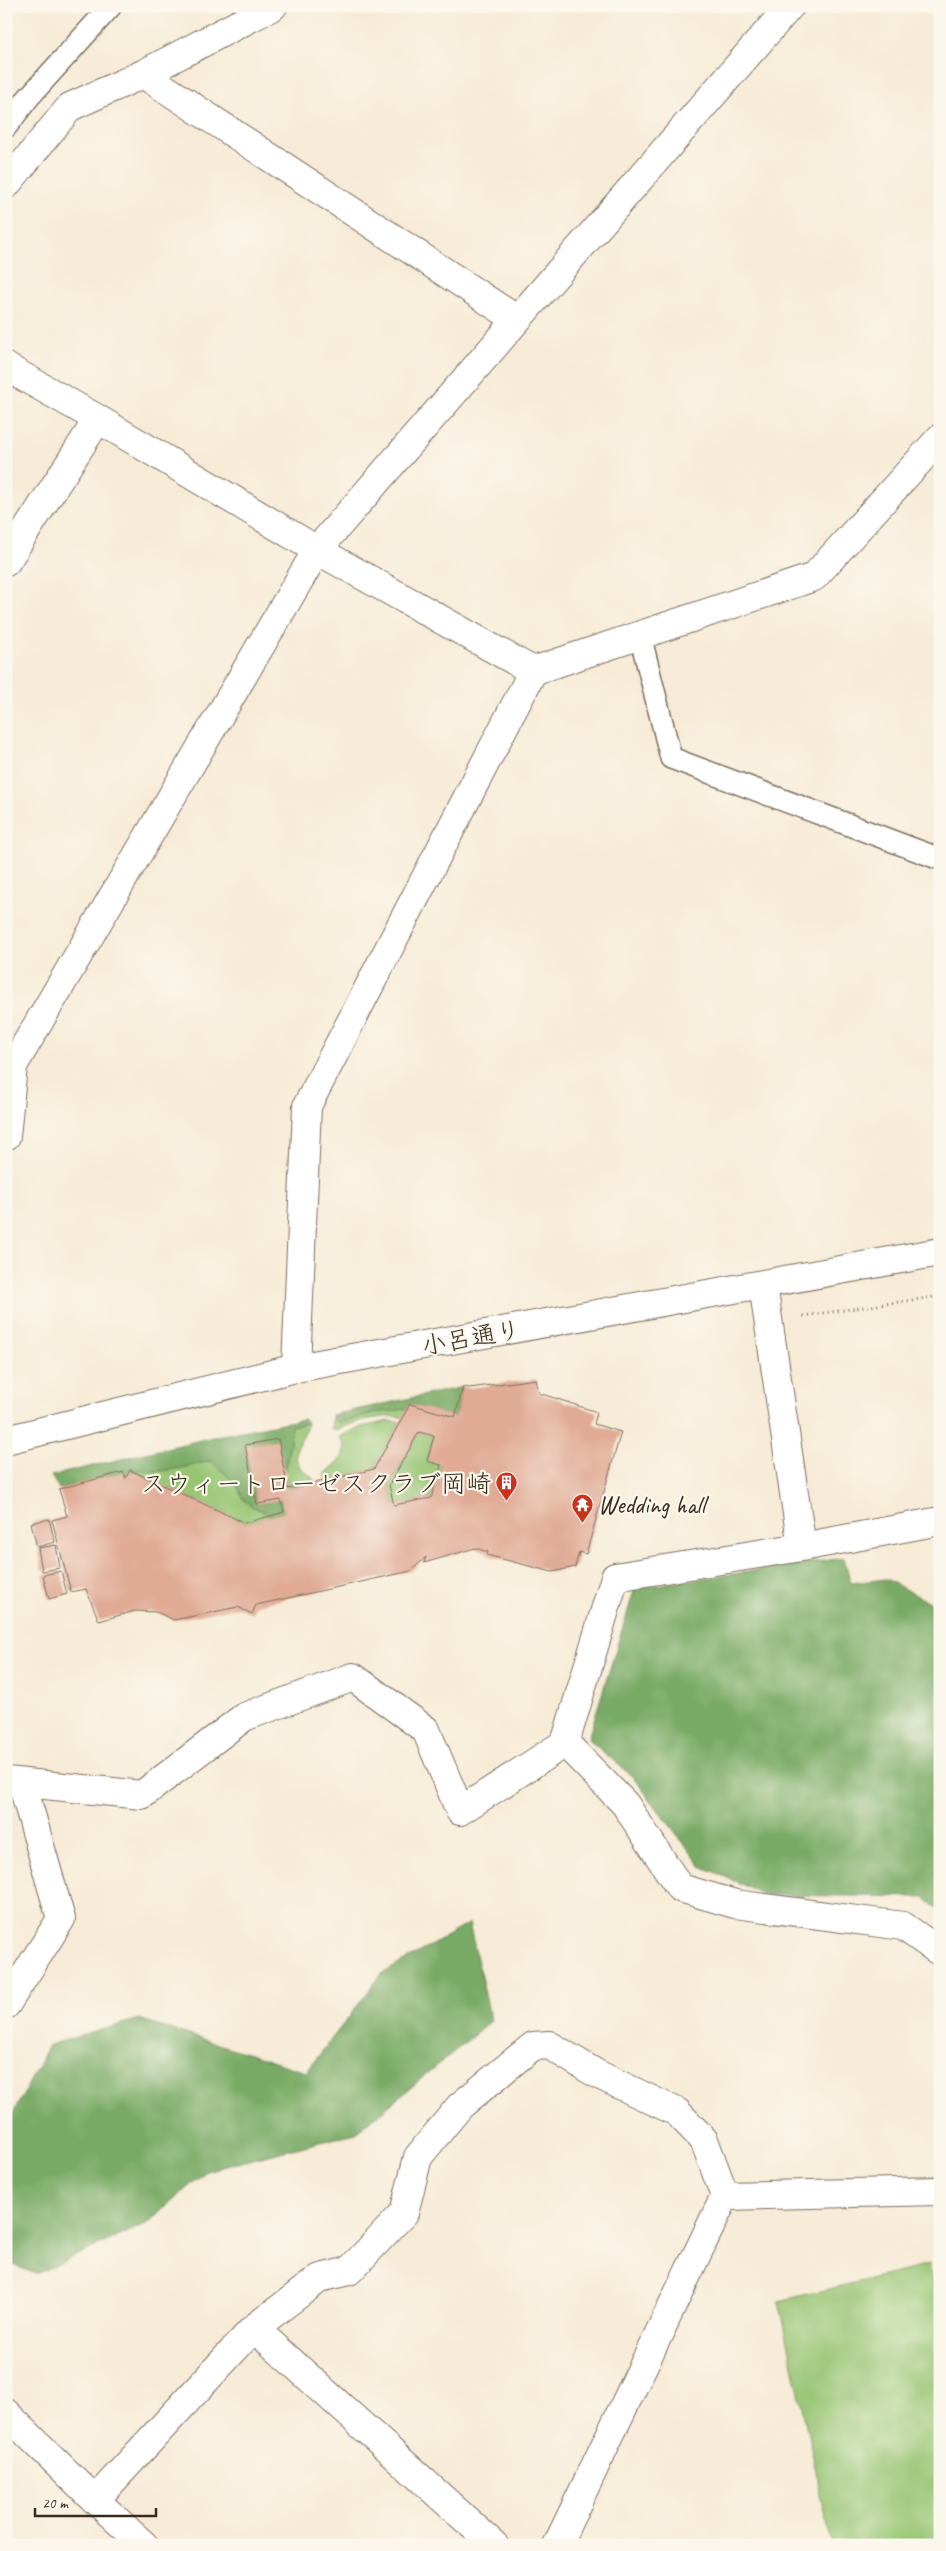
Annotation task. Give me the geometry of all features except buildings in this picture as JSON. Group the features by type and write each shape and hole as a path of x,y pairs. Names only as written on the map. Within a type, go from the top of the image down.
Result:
{"street":[{"path":"6,185 70,107 143,74 272,6"},
{"path":"6,1136 13,1066 317,550 790,6"},
{"path":"143,74 516,319"},
{"path":"6,367 98,419 317,550 532,671"},
{"path":"6,562 98,419"},
{"path":"296,1368 307,1106 532,671 814,577 940,438"},
{"name":"小呂通り","path":"6,1440 296,1368 940,1252"},
{"path":"763,1285 802,1547"},
{"path":"6,2005 61,1918 14,1782 142,1795 244,1717 353,1677 426,1730 460,1811 565,1743 615,1577 802,1547 940,1521"},
{"path":"565,1743 625,1804 680,1888 736,1904 903,1926 940,1952"},
{"path":"95,2500 254,2328 320,2278 349,2271 404,2213 418,2157 460,2106 533,2046 549,2045 597,2074 677,2112 704,2140 725,2196 557,2545"},
{"path":"725,2196 940,2191"},
{"path":"254,2328 494,2545"},
{"path":"6,2413 144,2545"}],"lane":[{"path":"6,127 29,97 111,6"},
{"path":"640,635 671,758 940,859"}],"path":[{"path":"767,1321 940,1296"}],"green space":[{"path":"463,1387 455,1417 410,1404 408,1409 374,1413 339,1423 332,1419 332,1415"},
{"path":"408,1409 403,1417 367,1420 333,1431 331,1428 332,1419 339,1423 374,1413"},
{"path":"304,1419 307,1423 291,1426 289,1449 284,1471 278,1439 245,1445 257,1504 281,1500 284,1512 273,1515 253,1507 244,1500 236,1484 211,1461 169,1470 131,1470 126,1478 122,1472 59,1489 51,1476 221,1435"},
{"path":"390,1421 400,1422 374,1469 327,1480 325,1474 338,1462 344,1453 343,1442 339,1437 361,1427"},
{"path":"307,1423 297,1447 296,1457 302,1469 312,1477 315,1483 288,1489 286,1472 291,1426"},
{"path":"419,1432 434,1436 427,1460 441,1465 431,1498 394,1505 389,1485"},
{"path":"211,1461 236,1484 244,1500 264,1513 273,1515 245,1523 130,1470 164,1471"},
{"path":"844,1558 851,1583 886,1579 940,1608 940,1911 924,1897 765,1895 701,1866 634,1778 588,1739 635,1588"},
{"path":"469,1923 491,2021 356,2133 206,2171 148,2223 36,2274 6,2262 6,2127 49,2045 139,2019 306,2072 382,1974"},
{"path":"929,2265 940,2314 940,2545 832,2545 779,2301"}],"place":[{"name":"スウィートローゼスクラブ岡崎","path":"507,1502"},
{"name":"Wedding hall","path":"582,1523"}]}
